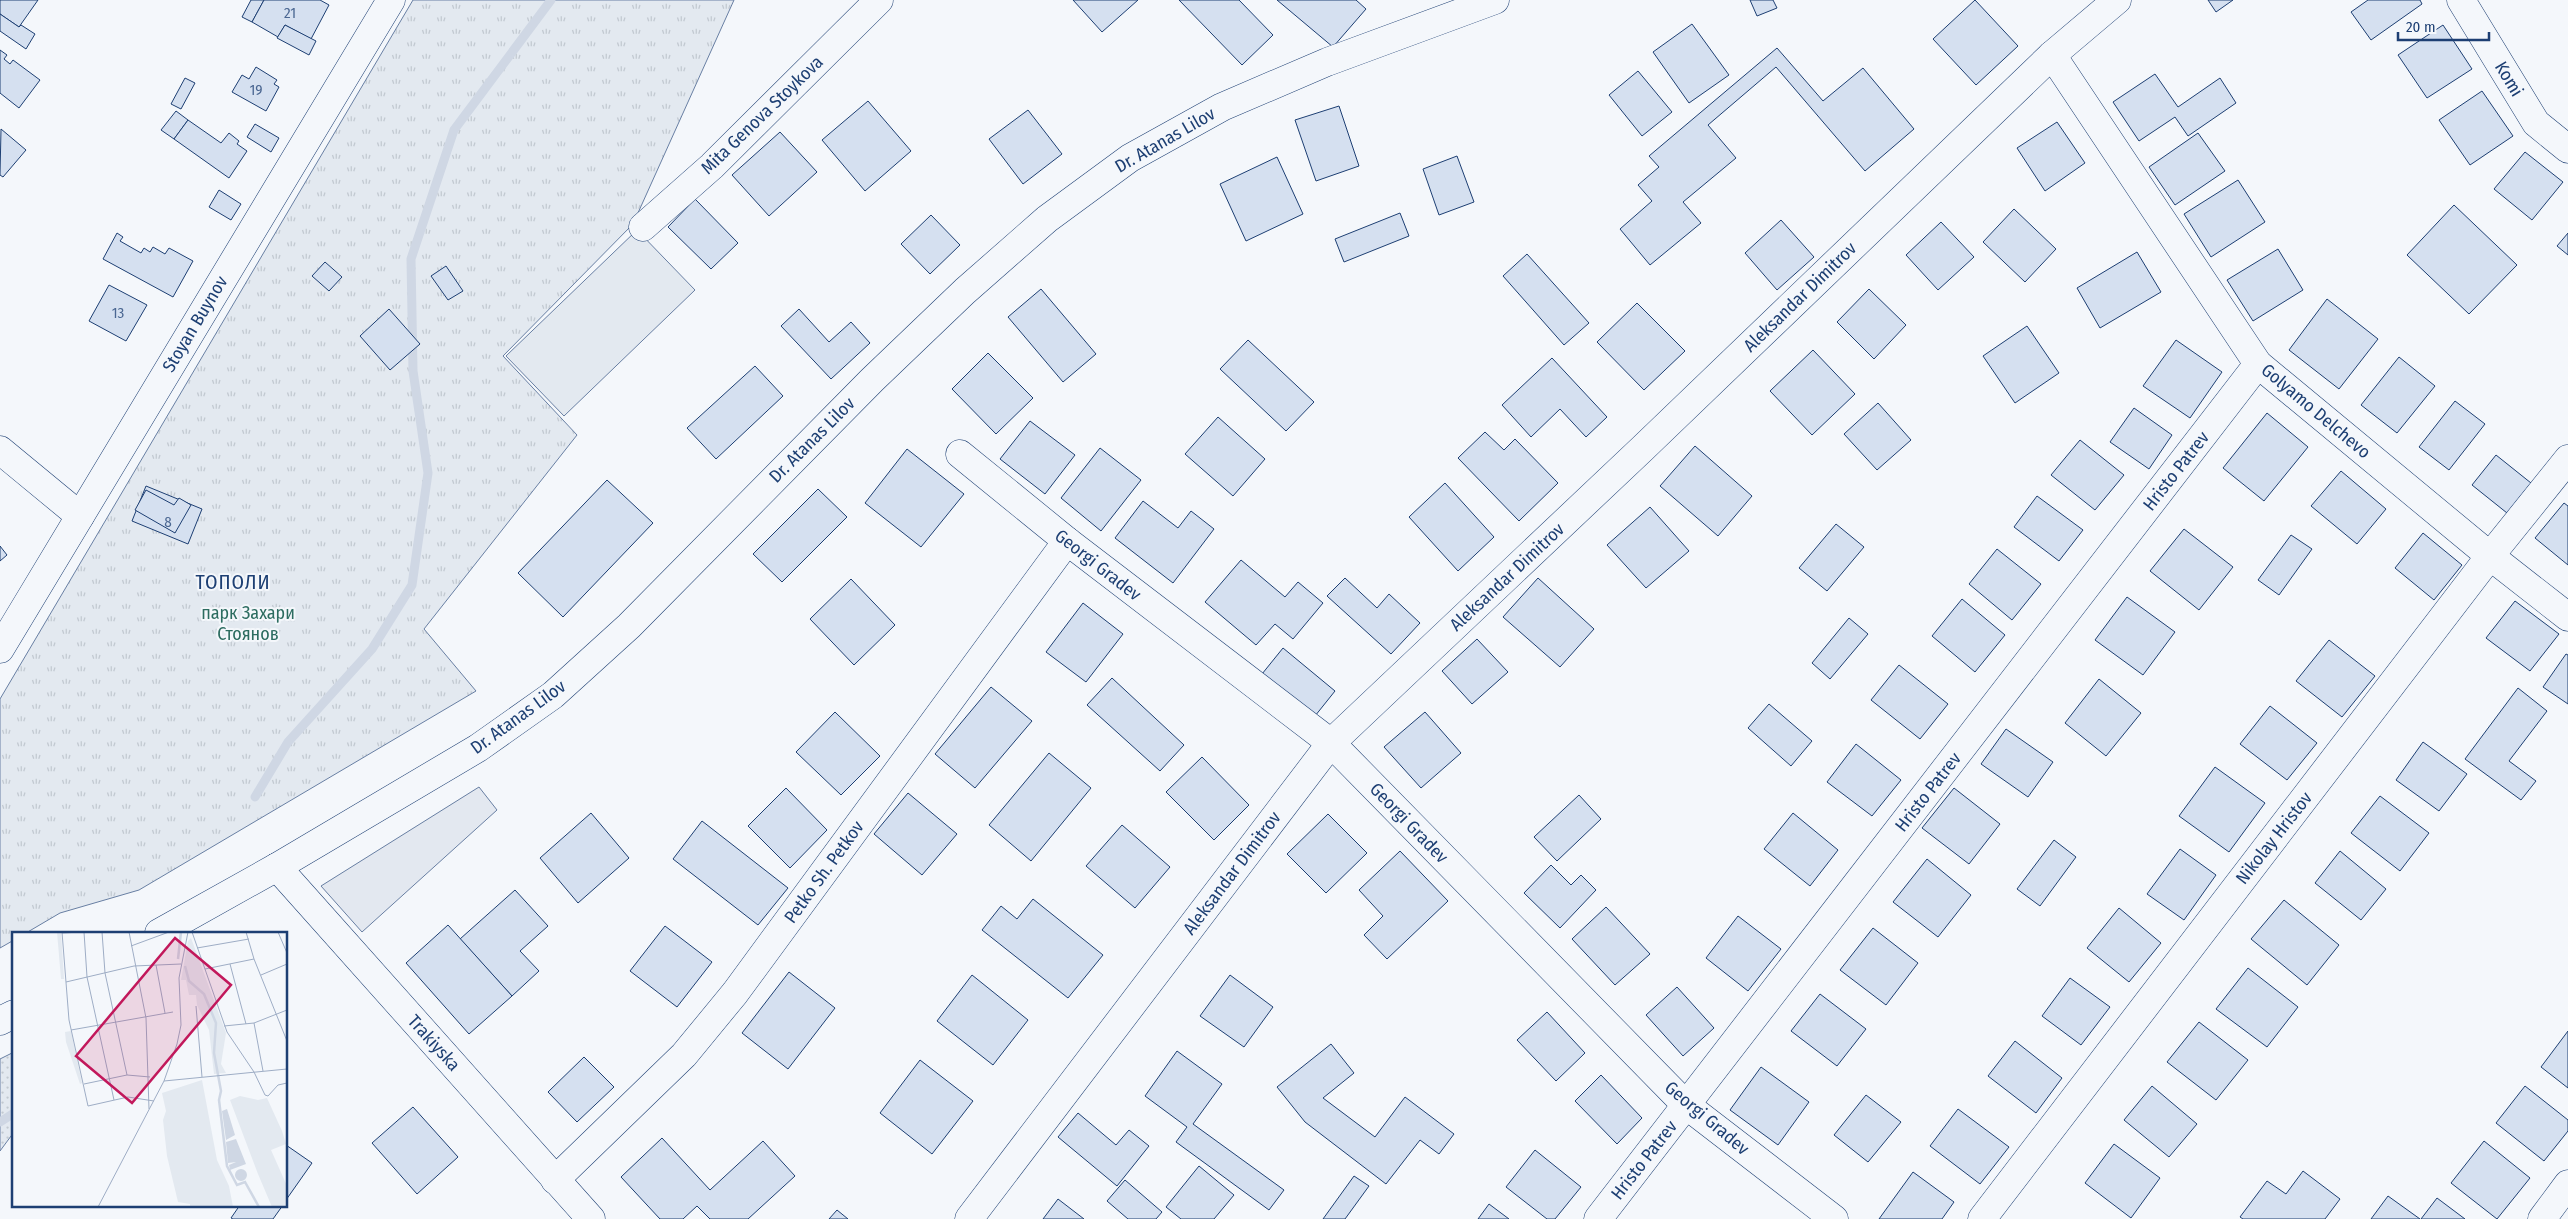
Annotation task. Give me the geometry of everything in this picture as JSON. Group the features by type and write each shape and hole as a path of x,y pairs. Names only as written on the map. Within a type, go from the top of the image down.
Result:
{"street":[{"name":"Stoyan Buynov","path":"0,649 391,0"},
{"name":"Mita Genova Stoykova","path":"643,227 712,166 879,0"},
{"name":"Dr. Atanas Lilov","path":"161,932 277,867 478,748 553,695 629,626 872,380 965,291 1047,219 1130,158 1231,103 1327,62 1495,0"},
{"name":"Aleksandar Dimitrov","path":"969,1219 1331,743 1651,441 2052,55 2117,0"},
{"name":"Komi","path":"2461,0 2536,123 2568,149"},
{"name":"Golyamo Delchevo","path":"2052,55 2258,364 2490,556 2568,617"},
{"name":"Hristo Patrev","path":"1598,1219 2258,364"},
{"path":"0,450 80,516"},
{"name":"Georgi Gradev","path":"960,454 1067,541 1331,743 1686,1105 1834,1219"},
{"name":"Nikolay Hristov","path":"1982,1219 2490,556 2568,459"},
{"name":"Petko Sh. Petkov","path":"555,1180 684,1055 735,993 1067,541"},
{"name":"Trakiyska","path":"277,867 591,1219"},
{"path":"0,1021 12,1015"},
{"path":"2542,1219 2568,1184"}],"green space":[{"name":"парк Захари Стоянов","path":"413,0 734,0 633,224 503,356 577,435 424,629 476,691 139,890 60,913 28,932 12,932 12,941 0,948 0,699"},
{"path":"637,230 695,290 564,416 506,356"},
{"path":"12,1053 12,1135 0,1151 0,1059"}],"shaded area":[{"path":"479,787 497,810 362,932 321,886"}],"building":[{"path":"0,0 38,0 19,27 0,14"},
{"path":"251,0 264,0 252,22 242,17"},
{"path":"264,0 320,0 329,5 311,39 285,25 278,37 252,22"},
{"path":"1073,0 1138,0 1102,32"},
{"path":"1179,0 1239,0 1273,35 1242,65"},
{"path":"1277,0 1356,0 1366,9 1333,47"},
{"path":"1750,0 1773,0 1777,8 1757,16"},
{"path":"1975,0 2018,46 1976,85 1933,39"},
{"path":"2208,0 2233,0 2216,12"},
{"path":"2368,0 2420,0 2422,4 2371,40 2351,12"},
{"path":"0,14 19,27 21,25 35,34 26,49 0,31"},
{"path":"1692,24 1729,75 1689,103 1653,52"},
{"path":"285,25 316,41 309,55 277,38"},
{"path":"2443,25 2472,69 2427,98 2398,55"},
{"path":"1777,48 1823,101 1863,68 1914,129 1865,171 1776,67 1708,125 1736,158 1683,202 1701,223 1650,265 1620,229 1652,201 1638,185 1659,167 1649,156"},
{"path":"0,50 7,55 4,59 10,64 13,60 40,80 19,108 0,93"},
{"path":"256,67 277,80 274,84 279,87 266,111 232,92 242,75 249,79"},
{"path":"1638,71 1672,112 1642,136 1609,95"},
{"path":"2155,74 2178,107 2220,78 2236,103 2188,136 2175,117 2139,141 2113,102"},
{"path":"185,78 195,83 181,109 171,104"},
{"path":"2482,91 2513,136 2470,165 2439,120"},
{"path":"868,101 911,151 865,191 822,140"},
{"path":"1339,106 1359,166 1316,181 1295,120"},
{"path":"1028,110 1062,154 1023,184 989,139"},
{"path":"176,111 188,120 174,139 161,130"},
{"path":"188,120 221,143 229,133 239,141 237,144 247,151 229,178 174,139"},
{"path":"2057,122 2085,163 2045,191 2017,148"},
{"path":"255,124 279,138 271,152 247,137"},
{"path":"1,129 26,150 3,177 0,175"},
{"path":"780,132 817,172 769,216 732,175"},
{"path":"2198,133 2225,171 2175,205 2149,167"},
{"path":"2525,152 2563,182 2532,220 2494,189"},
{"path":"1457,156 1474,202 1439,215 1423,169"},
{"path":"1277,157 1303,214 1246,241 1220,184"},
{"path":"2238,180 2265,222 2211,257 2184,214"},
{"path":"219,190 241,204 231,220 209,207"},
{"path":"695,199 738,243 711,269 668,227"},
{"path":"2454,205 2517,265 2469,314 2407,255"},
{"path":"2014,209 2056,249 2025,282 1983,242"},
{"path":"1400,213 1409,236 1344,262 1335,239"},
{"path":"931,215 960,245 930,274 901,244"},
{"path":"1781,220 1814,257 1777,290 1745,253"},
{"path":"1941,222 1974,257 1938,290 1906,255"},
{"path":"117,233 123,237 120,241 141,253 144,248 150,252 153,247 165,254 169,248 193,261 173,297 103,259"},
{"path":"2568,233 2568,255 2557,246"},
{"path":"2278,249 2303,290 2253,321 2227,280"},
{"path":"2137,252 2161,292 2100,328 2077,288"},
{"path":"1527,254 1589,323 1564,345 1503,276"},
{"path":"325,262 342,277 329,291 312,276"},
{"path":"446,266 463,291 448,300 431,276"},
{"path":"109,285 147,305 126,341 89,321"},
{"path":"1041,289 1096,354 1063,382 1008,317"},
{"path":"1869,289 1906,325 1874,359 1837,322"},
{"path":"2327,299 2378,339 2339,389 2289,350"},
{"path":"1637,303 1685,351 1644,390 1597,342"},
{"path":"389,309 420,344 390,370 360,336"},
{"path":"799,309 829,342 851,322 870,343 831,379 781,326"},
{"path":"2027,326 2059,373 2015,403 1983,356"},
{"path":"1248,340 1314,402 1286,431 1220,369"},
{"path":"2176,340 2222,372 2190,418 2143,386"},
{"path":"1813,350 1855,394 1812,435 1770,391"},
{"path":"988,353 1033,398 996,434 952,389"},
{"path":"2399,357 2435,386 2397,433 2361,405"},
{"path":"1552,358 1607,417 1586,437 1560,409 1531,437 1502,405"},
{"path":"755,366 783,396 716,459 687,428"},
{"path":"2455,401 2485,424 2449,470 2419,447"},
{"path":"1878,403 1911,440 1877,470 1844,434"},
{"path":"2134,408 2172,435 2149,469 2110,442"},
{"path":"2267,413 2308,447 2264,501 2223,468"},
{"path":"1218,417 1265,459 1233,496 1185,454"},
{"path":"1030,421 1075,455 1045,494 1000,459"},
{"path":"1485,432 1504,450 1515,439 1558,483 1519,521 1458,458"},
{"path":"2080,440 2124,475 2095,510 2051,475"},
{"path":"1695,446 1752,496 1718,536 1660,486"},
{"path":"1100,448 1141,480 1101,531 1061,498"},
{"path":"907,449 964,494 921,547 865,503"},
{"path":"2496,455 2531,483 2507,513 2472,485"},
{"path":"2341,471 2386,509 2357,544 2311,506"},
{"path":"607,480 653,523 563,617 518,573"},
{"path":"1445,483 1494,537 1458,571 1409,517"},
{"path":"146,486 202,509 188,544 132,521"},
{"path":"818,489 847,517 782,582 753,554"},
{"path":"146,490 174,505 179,498 191,505 175,533 135,510"},
{"path":"2037,496 2083,530 2059,561 2014,527"},
{"path":"1143,501 1178,528 1191,511 1214,529 1173,583 1115,538"},
{"path":"2564,503 2568,506 2568,565 2535,538"},
{"path":"1650,507 1689,551 1646,588 1607,545"},
{"path":"1836,524 1864,547 1827,591 1799,568"},
{"path":"2184,529 2233,567 2199,610 2150,571"},
{"path":"2423,533 2462,565 2434,600 2395,568"},
{"path":"2291,535 2312,549 2279,595 2258,580"},
{"path":"0,546 7,555 0,561"},
{"path":"1997,549 2041,584 2012,620 1969,584"},
{"path":"1241,560 1285,597 1298,582 1323,603 1293,639 1275,624 1256,645 1205,602"},
{"path":"1345,578 1377,608 1389,594 1420,623 1391,654 1327,596"},
{"path":"1538,578 1594,629 1560,667 1503,617"},
{"path":"851,579 895,625 854,665 810,619"},
{"path":"2127,597 2175,632 2143,675 2095,640"},
{"path":"1962,599 2005,635 1975,672 1932,636"},
{"path":"2515,601 2559,634 2530,671 2486,638"},
{"path":"1083,603 1123,634 1086,682 1046,652"},
{"path":"1849,618 1868,634 1830,679 1812,663"},
{"path":"1477,639 1508,672 1472,704 1442,671"},
{"path":"2329,640 2375,676 2342,717 2296,681"},
{"path":"1283,648 1335,691 1315,716 1262,674"},
{"path":"2566,654 2568,655 2568,704 2543,687"},
{"path":"1899,665 1948,704 1920,739 1871,700"},
{"path":"1112,678 1184,745 1160,771 1087,705"},
{"path":"2099,679 2141,713 2106,756 2065,723"},
{"path":"991,687 1032,721 975,788 935,754"},
{"path":"2518,688 2547,711 2509,761 2536,781 2521,800 2465,759"},
{"path":"1769,704 1812,741 1791,766 1748,728"},
{"path":"2270,706 2317,743 2287,780 2240,744"},
{"path":"835,712 880,756 841,795 796,752"},
{"path":"1425,712 1461,753 1421,788 1384,747"},
{"path":"2006,729 2053,762 2028,797 1981,764"},
{"path":"2423,742 2467,774 2439,811 2396,780"},
{"path":"1856,744 1901,780 1872,816 1827,782"},
{"path":"1049,753 1091,788 1031,861 989,825"},
{"path":"1202,757 1249,805 1214,840 1166,792"},
{"path":"2215,767 2265,803 2229,852 2179,816"},
{"path":"786,788 827,830 790,868 748,826"},
{"path":"1954,788 2000,824 1969,864 1922,828"},
{"path":"908,793 957,834 922,875 874,834"},
{"path":"1579,795 1601,819 1557,861 1534,837"},
{"path":"2380,796 2429,833 2400,871 2351,833"},
{"path":"591,813 629,858 578,903 540,858"},
{"path":"1793,813 1838,850 1810,886 1764,849"},
{"path":"1328,814 1367,853 1326,893 1287,854"},
{"path":"702,821 788,888 758,925 673,859"},
{"path":"1122,825 1170,867 1135,908 1086,866"},
{"path":"2054,840 2076,857 2040,906 2017,889"},
{"path":"2180,849 2216,875 2184,920 2147,894"},
{"path":"1400,851 1448,901 1387,959 1364,935 1383,916 1359,890"},
{"path":"2340,851 2386,889 2361,920 2315,883"},
{"path":"1927,859 1971,895 1938,937 1893,902"},
{"path":"1551,865 1571,885 1581,875 1596,890 1560,928 1524,893"},
{"path":"515,890 548,926 520,951 539,971 512,996 460,939"},
{"path":"1033,899 1103,955 1068,998 982,930 1001,906 1017,919"},
{"path":"2284,900 2339,945 2307,985 2251,939"},
{"path":"1606,907 1650,954 1615,985 1572,939"},
{"path":"2119,908 2161,943 2129,982 2087,948"},
{"path":"1738,916 1781,949 1748,991 1706,958"},
{"path":"448,925 512,996 469,1034 406,963"},
{"path":"665,926 712,962 677,1007 630,971"},
{"path":"1873,928 1918,963 1886,1005 1840,970"},
{"path":"2248,968 2298,1007 2267,1047 2216,1009"},
{"path":"789,972 835,1008 788,1069 742,1033"},
{"path":"972,975 1028,1020 993,1065 937,1021"},
{"path":"1230,975 1273,1007 1244,1047 1200,1016"},
{"path":"2070,978 2110,1007 2081,1045 2042,1016"},
{"path":"1677,987 1714,1028 1683,1056 1646,1015"},
{"path":"1820,994 1866,1029 1837,1066 1791,1031"},
{"path":"1547,1012 1585,1053 1556,1081 1517,1040"},
{"path":"2199,1022 2248,1060 2216,1100 2167,1062"},
{"path":"2568,1031 2568,1088 2541,1067"},
{"path":"2015,1041 2062,1078 2036,1113 1988,1076"},
{"path":"1331,1044 1354,1073 1323,1098 1375,1137 1405,1097 1454,1134 1439,1154 1420,1140 1386,1184 1305,1122 1277,1087"},
{"path":"1177,1051 1222,1084 1193,1124 1284,1190 1269,1210 1176,1142 1187,1127 1145,1096"},
{"path":"584,1057 614,1087 577,1122 548,1092"},
{"path":"920,1060 973,1101 932,1154 880,1113"},
{"path":"1761,1067 1809,1102 1778,1145 1730,1110"},
{"path":"1601,1075 1642,1118 1617,1144 1575,1101"},
{"path":"2152,1086 2197,1124 2169,1157 2124,1120"},
{"path":"2525,1086 2568,1120 2568,1131 2544,1161 2496,1123"},
{"path":"1866,1095 1901,1122 1868,1162 1834,1135"},
{"path":"413,1107 458,1157 417,1194 372,1143"},
{"path":"1958,1109 2009,1147 1980,1184 1930,1146"},
{"path":"1078,1113 1116,1145 1129,1130 1149,1146 1117,1186 1058,1137"},
{"path":"662,1138 710,1190 763,1141 795,1176 748,1219 710,1219 697,1206 683,1219 660,1219 621,1177"},
{"path":"2484,1141 2530,1178 2497,1219 2451,1183"},
{"path":"2114,1144 2160,1178 2131,1218 2085,1183"},
{"path":"288,1146 312,1163 288,1197"},
{"path":"1535,1150 1581,1187 1555,1219 1547,1219 1506,1187"},
{"path":"1199,1166 1234,1195 1214,1219 1181,1219 1166,1207"},
{"path":"2303,1171 2340,1199 2325,1219 2243,1219 2240,1217 2267,1181 2286,1194"},
{"path":"1913,1172 1954,1202 1942,1219 1879,1219"},
{"path":"1354,1176 1369,1186 1345,1219 1323,1219"},
{"path":"1125,1180 1162,1212 1156,1219 1128,1219 1107,1201"},
{"path":"2388,1196 2420,1219 2371,1219"},
{"path":"2437,1198 2465,1219 2421,1219"},
{"path":"1058,1199 1084,1219 1043,1219"},
{"path":"1489,1204 1509,1219 1478,1219"},
{"path":"239,1206 282,1206 273,1219 231,1218"},
{"path":"837,1210 848,1219 829,1219"}],"waterway":[{"path":"255,797 288,742 372,649 412,585 428,473 413,371 411,259 454,130 551,0"},
{"path":"0,1122 12,1114"}],"district":[{"name":"ТОПОЛИ","path":"233,582"}]}
